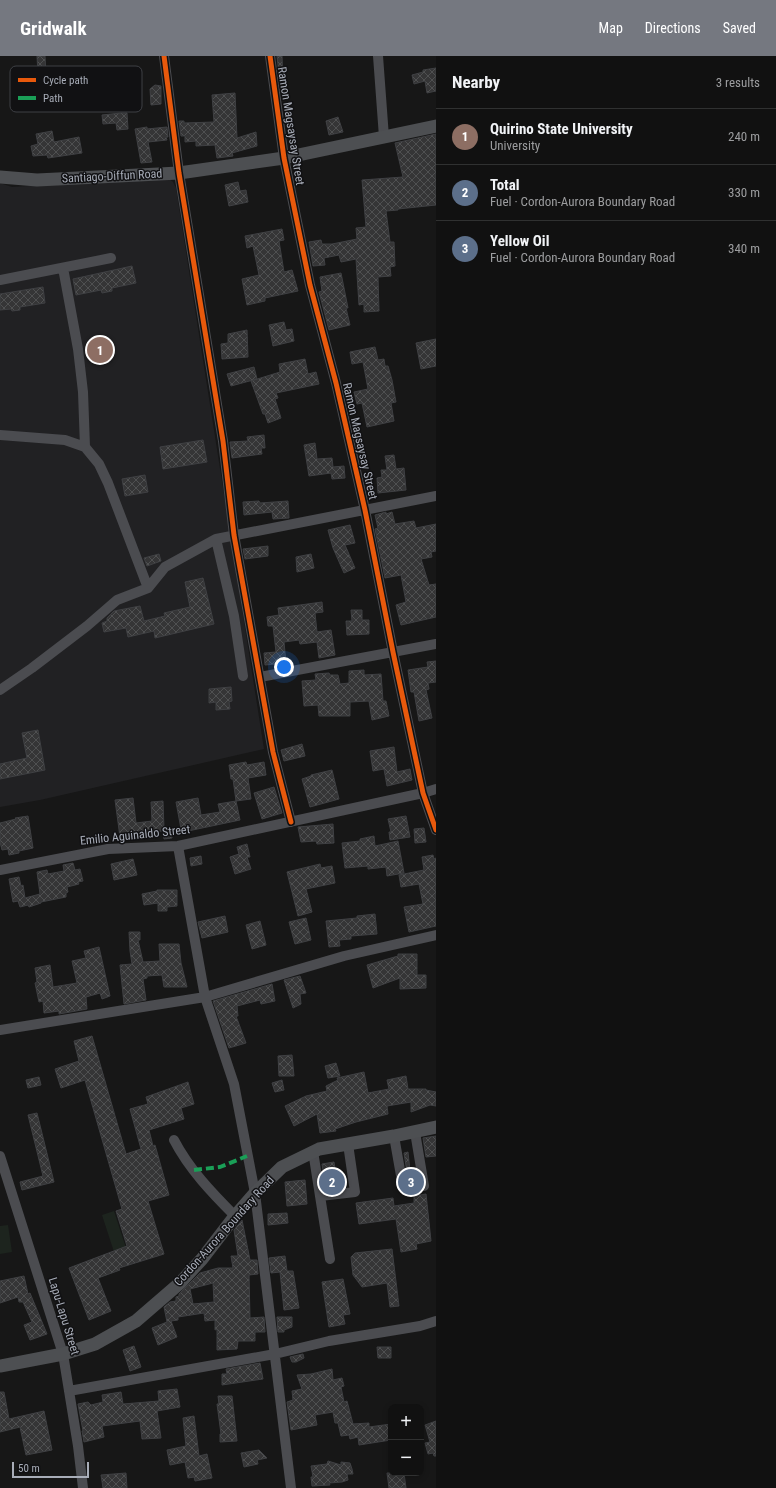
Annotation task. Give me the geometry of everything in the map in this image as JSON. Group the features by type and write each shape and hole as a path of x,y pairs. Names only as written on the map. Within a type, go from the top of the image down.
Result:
{"main road":[{"name":"Santiago-Diffun Road","path":"0,177 37,180 179,173 284,158 436,126"},
{"name":"Cordon-Aurora Boundary Road","path":"0,1366 63,1354 95,1344 136,1321 180,1283 202,1259 255,1193 282,1167 319,1149 436,1127"}],"street":[{"path":"164,56 179,173 223,441 234,535 273,752 291,822"},
{"name":"Ramon Magsaysay Street","path":"270,56 284,158 310,284 336,383 365,510 423,793 436,830"},
{"path":"378,56 384,137"},
{"path":"0,280 111,258"},
{"path":"63,268 78,349 83,392 85,447"},
{"path":"0,435 65,440 85,447 99,464 108,483 148,588"},
{"path":"0,690 32,668 87,626 117,600 148,588 165,567 216,539 436,496"},
{"path":"216,539 234,616 243,676"},
{"path":"260,677 436,644"},
{"name":"Emilio Aguinaldo Street","path":"0,870 108,849 178,846 436,789"},
{"path":"178,846 205,997 234,1084 255,1193 291,1488"},
{"path":"0,1030 205,997 344,956 436,935"},
{"path":"394,1136 403,1187 424,1186 415,1132"},
{"path":"174,1140 183,1158 214,1195 235,1216"},
{"path":"320,1196 355,1192 348,1144"},
{"path":"313,1151 330,1259"},
{"name":"Lapu-Lapu Street","path":"0,1156 4,1178 63,1354 78,1446 83,1488"},
{"path":"69,1391 275,1354 329,1341 420,1326 436,1321"}],"shaded area":[{"path":"168,178 173,182 176,188 264,749 40,800 0,807 0,183 12,187"},
{"path":"114,1211 127,1251 115,1255 102,1215"},
{"path":"8,1225 12,1252 0,1254 0,1226"}],"building":[{"path":"37,56 45,56 46,66 38,66"},
{"path":"277,56 282,56 283,84 280,84"},
{"path":"436,68 436,91 427,93 425,81 414,84 412,75 423,72 423,70"},
{"path":"155,85 161,86 161,104 151,105 150,89"},
{"path":"235,93 237,138 256,132 257,146 232,153 233,156 217,158 215,145 196,146 196,141 185,142 185,136 181,136 179,121 184,121 184,123 214,122 212,95"},
{"path":"127,113 128,129 117,130 116,123 103,124 102,115"},
{"path":"338,117 343,132 329,135 326,121"},
{"path":"147,127 147,129 167,127 168,137 166,137 167,140 148,142 152,162 141,163 135,129"},
{"path":"52,131 54,142 79,137 82,153 48,158 47,155 33,156 31,146 38,144 36,134"},
{"path":"436,134 436,205 386,211 390,242 394,242 395,266 390,267 391,276 378,277 379,311 364,312 364,304 359,305 356,259 341,262 339,255 324,258 325,265 313,266 309,242 321,240 322,244 332,244 357,239 356,228 366,227 362,180 403,177 395,143"},
{"path":"238,182 240,191 246,190 248,202 229,206 225,185"},
{"path":"282,229 284,240 279,241 284,272 292,270 298,291 265,298 265,301 247,305 242,279 259,275 253,246 247,248 245,236"},
{"path":"132,266 136,283 112,288 112,291 102,293 101,290 76,295 73,279"},
{"path":"341,273 350,325 329,330 319,292 322,291 320,277"},
{"path":"43,287 45,303 20,307 20,310 0,310 0,294"},
{"path":"284,322 286,330 292,329 294,341 273,346 269,325"},
{"path":"247,330 248,357 222,359 221,344 228,343 228,334"},
{"path":"436,339 436,366 421,369 416,343"},
{"path":"375,347 378,360 384,359 385,366 388,366 396,402 391,403 394,421 367,427 362,403 357,404 354,392 368,389 363,362 352,364 350,352"},
{"path":"305,359 308,374 316,372 319,384 276,393 278,398 275,399 281,418 268,423 265,414 263,414 251,381 280,372 279,364"},
{"path":"254,367 257,379 231,386 227,374"},
{"path":"264,435 265,448 261,448 262,454 232,458 230,442 248,441 247,437"},
{"path":"203,440 207,462 163,469 160,447"},
{"path":"315,443 317,459 332,458 333,467 344,466 345,478 332,479 331,473 309,476 304,445"},
{"path":"394,455 396,469 404,468 406,490 378,493 377,478 382,477 381,470 387,470 385,456"},
{"path":"145,475 148,492 125,496 122,479"},
{"path":"259,501 260,503 288,501 289,518 273,519 272,512 244,515 243,502"},
{"path":"386,512 386,514 392,512 395,524 414,521 416,528 436,524 436,551 431,552 432,557 421,559 429,585 436,584 436,617 401,625 396,605 406,602 401,575 385,578 375,529 378,528 375,515"},
{"path":"350,525 355,543 345,545 355,568 344,573 333,548 328,530"},
{"path":"268,546 268,556 245,559 243,549"},
{"path":"159,554 161,561 147,566 144,558"},
{"path":"311,554 314,568 297,572 296,557"},
{"path":"203,578 214,624 155,638 154,631 128,637 126,628 104,632 102,623 107,621 107,618 114,611 140,606 144,621 165,616 164,613 190,607 185,582"},
{"path":"322,602 323,612 315,613 317,632 331,630 335,655 319,658 317,642 300,644 299,640 284,642 286,663 265,665 264,653 276,652 273,626 268,626 267,617 279,615 278,608"},
{"path":"351,610 362,610 362,620 369,620 369,634 347,635 346,621 352,621"},
{"path":"436,661 436,682 428,683 429,689 426,690 432,718 419,721 414,692 411,692 408,670 428,667 427,662"},
{"path":"364,670 364,675 381,674 383,701 386,701 389,716 372,720 369,701 350,702 350,716 319,716 318,705 304,706 302,681 316,680 315,674 329,673 330,675 338,675 340,684 349,683 349,671"},
{"path":"231,687 232,701 229,702 230,709 216,710 216,702 209,703 209,689"},
{"path":"38,730 45,770 0,779 0,764 27,758 22,733"},
{"path":"302,744 305,756 284,761 281,750"},
{"path":"394,747 397,772 410,769 412,780 387,786 384,769 373,771 370,751"},
{"path":"246,762 247,765 264,762 266,775 248,778 251,799 236,801 233,779 231,779 229,765"},
{"path":"332,770 339,799 310,807 302,779 311,775"},
{"path":"274,787 282,813 262,819 254,793"},
{"path":"133,798 136,823 152,821 151,802 163,801 164,829 171,828 172,838 164,839 163,831 141,832 142,835 120,837 115,800"},
{"path":"198,798 201,815 220,812 218,804 236,801 240,820 188,831 187,828 181,829 176,802"},
{"path":"28,816 33,848 9,855 8,849 2,850 0,842 0,823 16,819 15,818"},
{"path":"406,816 410,837 390,840 389,832 391,832 388,819"},
{"path":"333,824 334,843 317,844 316,841 301,842 298,827"},
{"path":"424,828 426,842 415,843 414,829"},
{"path":"374,836 375,846 398,841 404,873 387,876 386,867 368,869 368,866 345,868 342,843 360,841 360,839"},
{"path":"247,844 250,857 247,857 251,869 235,874 230,857 239,854 237,847"},
{"path":"433,855 434,859 436,858 436,926 409,932 404,907 423,904 419,884 401,887 399,875 424,870 422,857"},
{"path":"201,856 202,864 191,866 190,858"},
{"path":"133,859 137,875 114,880 111,864"},
{"path":"73,863 75,870 80,869 83,881 78,882 79,884 67,887 68,892 66,893 66,897 41,902 29,907 28,905 20,907 18,901 13,902 9,879 19,877 21,886 23,885 25,898 40,894 37,872 47,870 48,874 64,871 63,865"},
{"path":"320,864 321,868 332,866 335,883 306,889 312,912 298,916 287,872"},
{"path":"157,890 177,890 177,906 167,907 167,911 158,911 158,903 144,905 142,894"},
{"path":"375,914 377,934 351,936 351,939 339,940 340,946 329,947 326,921 357,918 357,916"},
{"path":"225,916 228,932 202,938 198,922"},
{"path":"306,918 311,940 295,944 289,922"},
{"path":"260,921 266,945 252,949 246,925"},
{"path":"129,932 140,932 140,940 138,940 143,962 160,961 159,944 179,944 181,963 187,987 164,987 162,975 147,976 147,978 143,979 146,1000 124,1004 120,965 132,964"},
{"path":"99,947 110,996 102,999 100,993 86,997 87,1009 59,1014 59,1011 44,1013 43,1001 39,1002 35,983 37,982 35,968 50,965 53,987 77,983 72,961 86,958 84,951"},
{"path":"398,954 417,954 417,975 426,975 426,988 400,989 400,978 373,988 367,965 398,956"},
{"path":"300,976 306,993 300,994 301,1004 293,1008 284,980"},
{"path":"272,984 275,1001 261,1004 260,1000 237,1006 238,1016 236,1016 246,1043 229,1048 213,1001"},
{"path":"92,1036 126,1154 141,1149 130,1109 148,1104 146,1097 188,1082 194,1104 181,1108 184,1119 149,1130 153,1146 155,1145 169,1195 148,1201 164,1254 119,1268 120,1270 98,1278 111,1311 89,1320 69,1268 127,1246 116,1211 122,1209 85,1080 61,1088 55,1069 79,1061 74,1041"},
{"path":"292,1055 294,1076 279,1076 278,1056"},
{"path":"336,1063 340,1076 328,1078 325,1066"},
{"path":"364,1072 368,1093 389,1089 387,1080 406,1076 408,1089 426,1089 436,1092 436,1106 430,1105 411,1112 411,1102 387,1106 388,1114 356,1122 335,1129 336,1131 320,1133 317,1114 294,1126 285,1106 306,1096 327,1091 326,1086 338,1080 337,1078"},
{"path":"39,1077 41,1085 28,1088 26,1080"},
{"path":"282,1080 284,1090 275,1092 272,1083"},
{"path":"37,1113 54,1182 22,1190 20,1182 43,1176 28,1115"},
{"path":"436,1136 436,1156 426,1157 423,1138"},
{"path":"408,1152 410,1171 407,1172 404,1153"},
{"path":"334,1162 337,1182 325,1184 322,1164"},
{"path":"305,1180 307,1204 287,1206 285,1182"},
{"path":"426,1194 431,1241 416,1244 417,1249 401,1252 396,1219 359,1224 356,1203 393,1198 394,1206 414,1203 414,1196"},
{"path":"287,1213 288,1223 268,1225 268,1214"},
{"path":"242,1220 250,1260 257,1260 258,1274 249,1275 250,1318 264,1317 265,1332 255,1332 255,1341 238,1341 237,1349 217,1350 217,1329 215,1330 215,1320 205,1321 204,1313 178,1317 178,1320 171,1321 177,1337 158,1345 152,1328 167,1322 164,1307 170,1302 176,1301 176,1297 179,1296 179,1294 200,1273 218,1268 233,1268 231,1256 238,1256 234,1230","holes":["213,1283 214,1302 193,1304 190,1289"]},
{"path":"392,1249 399,1306 390,1307 387,1283 362,1287 353,1275 351,1257 355,1253"},
{"path":"285,1256 287,1271 293,1271 299,1308 284,1310 280,1272 271,1273 269,1258"},
{"path":"24,1276 28,1294 30,1293 47,1334 30,1340 24,1325 32,1322 23,1302 19,1302 18,1297 0,1303 0,1281"},
{"path":"343,1279 350,1314 343,1315 345,1324 329,1327 322,1282"},
{"path":"277,1317 292,1317 292,1327 284,1330 284,1332 278,1332"},
{"path":"134,1346 141,1367 130,1371 123,1350"},
{"path":"377,1347 391,1347 391,1358 378,1358"},
{"path":"303,1354 304,1358 296,1362 292,1362 290,1357"},
{"path":"260,1363 263,1379 222,1385 222,1374 227,1374 226,1369"},
{"path":"332,1369 333,1380 342,1378 344,1386 341,1387 344,1402 347,1401 353,1424 369,1423 369,1427 388,1424 388,1440 359,1445 358,1437 350,1439 349,1435 341,1436 338,1423 335,1423 333,1412 315,1415 317,1425 291,1430 287,1402 293,1400 292,1391 302,1389 297,1375 311,1374"},
{"path":"177,1389 180,1407 157,1411 161,1438 142,1439 140,1421 102,1426 104,1437 84,1442 78,1404 88,1402 91,1405 103,1402 102,1395 121,1392 123,1404 159,1401 158,1391"},
{"path":"0,1392 4,1392 9,1419 44,1411 52,1450 26,1455 20,1427 0,1432"},
{"path":"218,1396 232,1396 237,1441 220,1442 221,1434 217,1404 219,1404"},
{"path":"194,1416 199,1456 207,1454 212,1478 195,1481 194,1477 188,1478 185,1462 170,1465 167,1450 186,1446 183,1418"},
{"path":"436,1421 436,1456 434,1456 433,1453 428,1454 425,1443 430,1442 425,1425"},
{"path":"259,1450 267,1458 257,1460 258,1464 244,1467 241,1453"},
{"path":"328,1461 341,1465 341,1462 350,1463 353,1474 347,1474 348,1480 342,1482 329,1483 330,1485 312,1486 311,1477 313,1477 311,1466 327,1464"},
{"path":"126,1473 127,1488 103,1488 101,1475"},
{"path":"387,1473 388,1476 404,1476 406,1488 389,1488"}],"marked path":[{"path":"194,1170 220,1167 247,1156"}],"cycle path":[{"path":"164,56 179,173 223,441 234,535 273,752 291,822"},
{"path":"270,56 284,158 310,285 336,383 365,510 423,793 436,830"}],"place":[{"name":"Quirino State University","path":"100,350"},
{"name":"Total","path":"332,1182"},
{"name":"Yellow Oil","path":"411,1182"}]}
